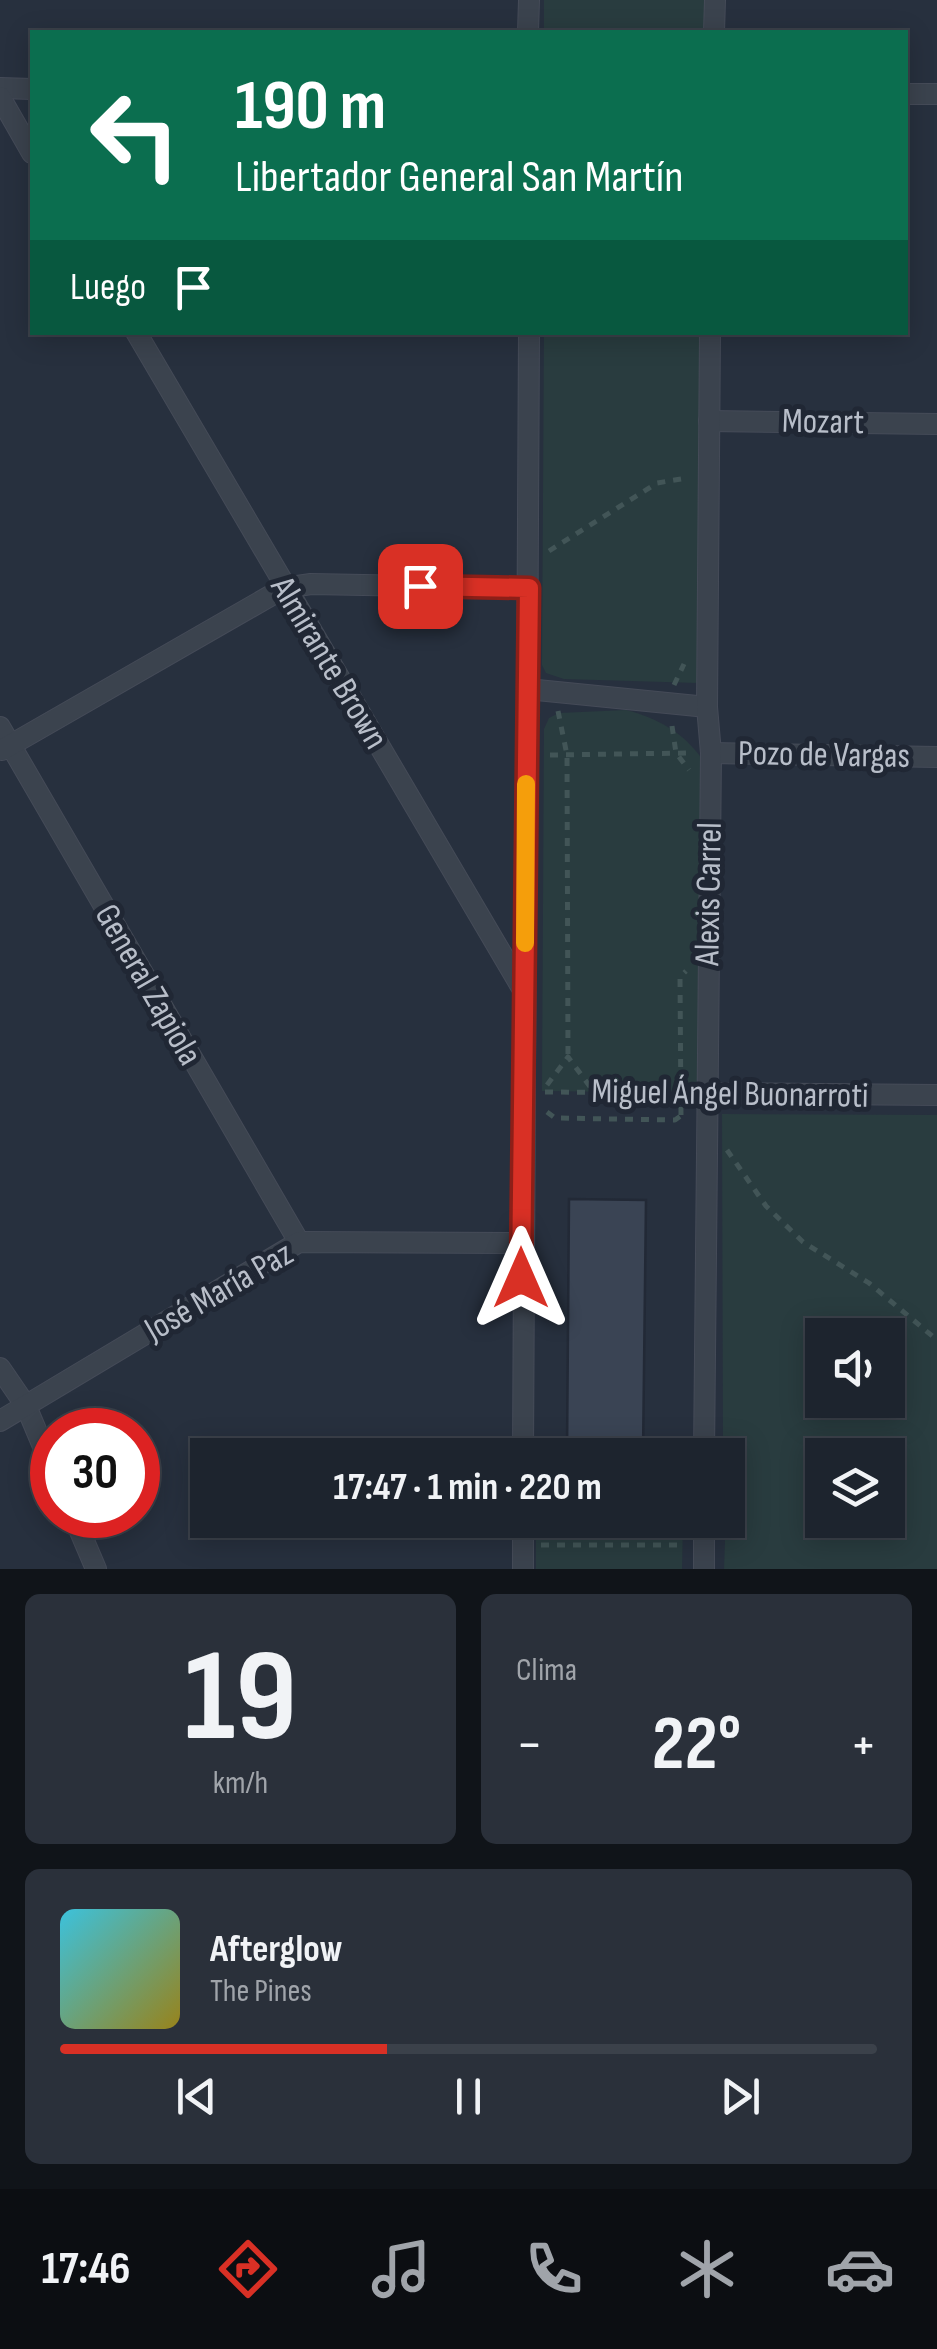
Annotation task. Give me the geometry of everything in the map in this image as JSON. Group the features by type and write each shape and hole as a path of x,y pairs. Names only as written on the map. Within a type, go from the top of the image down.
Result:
{"street":[{"path":"528,30 529,0"},
{"path":"714,30 715,0"},
{"path":"0,88 30,88"},
{"path":"908,94 937,94"},
{"path":"0,97 30,150"},
{"name":"Almirante Brown","path":"138,335 525,992"},
{"path":"522,1438 521,1243 533,1091 525,992 529,335"},
{"name":"Alexis Carrel","path":"704,1438 712,753 707,707 710,335"},
{"name":"Mozart","path":"708,421 937,424"},
{"path":"4,741 284,588 312,584 529,588"},
{"path":"527,690 707,707"},
{"name":"General Zapiola","path":"4,741 299,1242"},
{"name":"Pozo de Vargas","path":"712,753 937,757"},
{"name":"Miguel Ángel Buonarroti","path":"707,1093 937,1095"},
{"name":"José María Paz","path":"0,1421 299,1242 521,1243"},
{"path":"0,1368 30,1416"},
{"path":"83,1538 96,1569"},
{"path":"523,1538 523,1569"},
{"path":"704,1538 704,1569"}],"path":[{"path":"530,563 657,482 672,477 708,479"},
{"path":"526,755 712,753"},
{"path":"594,1092 568,1057 533,1091 555,1118 675,1120 707,1093"},
{"name":"Miguel Ángel Buonarroti","path":"533,1091 707,1093"},
{"path":"706,1135 730,1152 766,1206 803,1242 869,1283 937,1340"},
{"path":"523,1546 704,1544"}],"shaded area":[{"path":"544,0 710,0 710,30 544,30"},
{"path":"544,335 704,335 698,683 564,679 546,673 542,665"},
{"path":"626,710 669,727 702,759 698,1093 542,1091 544,729 549,718 559,713"},
{"path":"722,1114 937,1115 937,1569 724,1569 725,1538 745,1538 745,1438 723,1438"},
{"path":"536,1538 683,1538 682,1569 536,1569"}],"building":[{"path":"569,1199 646,1200 643,1438 567,1438"}],"slow traffic":[{"path":"525,943 526,784"}],"route":[{"path":"420,586 529,588 521,1278"}]}
